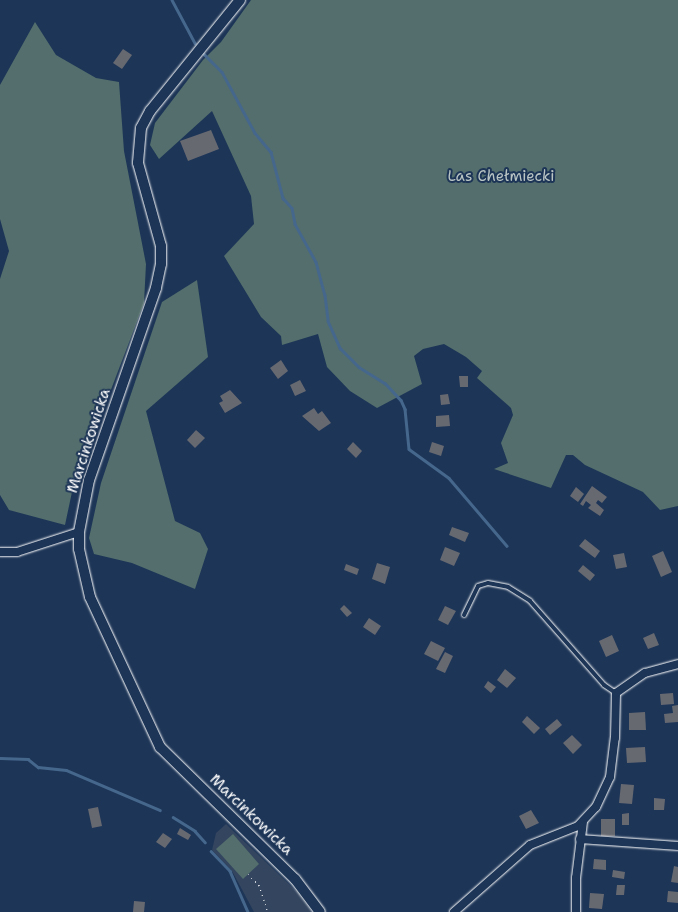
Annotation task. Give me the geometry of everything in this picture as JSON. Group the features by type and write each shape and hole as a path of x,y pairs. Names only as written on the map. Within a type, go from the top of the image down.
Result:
{"street":[{"name":"Marcinkowicka","path":"240,0 150,111 141,128 138,163 161,246 161,264 153,298 89,480 78,532 80,567 90,597 160,746 295,878 320,912"},
{"path":"0,552 17,552 78,532"},
{"path":"454,912 530,845 578,826 583,818 596,807 610,777 615,738 616,692 645,673 678,664"},
{"path":"576,912 583,818"},
{"path":"580,840 678,846"}],"lane":[{"path":"464,615 478,586 488,583 508,588 530,601 604,684 616,692"}],"path":[{"path":"248,874 259,885 268,912"}],"shaded area":[{"path":"226,824 298,893 312,912 254,912 232,871 212,850 216,833"}],"green space":[{"name":"Las Chełmiecki","path":"251,0 678,0 678,506 660,510 643,492 585,465 573,455 566,455 551,488 494,469 508,463 501,443 513,415 511,408 477,378 482,371 466,357 444,344 423,349 414,356 422,384 377,408 350,391 327,367 318,334 282,345 281,336 261,317 224,256 254,224 251,196 212,111 159,159 150,145 155,123 203,60 221,42"},
{"path":"35,22 56,55 96,78 119,82 124,151 146,264 144,303 72,492 65,525 9,510 0,495 0,279 9,251 0,219 0,85"},
{"path":"197,280 208,357 146,411 175,521 200,533 208,549 195,589 132,563 94,554 89,538 101,483 162,302"},
{"path":"233,834 259,864 243,879 216,849"}],"building":[{"path":"123,49 132,55 122,69 113,63"},
{"path":"211,130 219,149 188,161 180,141"},
{"path":"281,360 288,371 278,379 270,368"},
{"path":"459,376 468,376 468,387 460,387"},
{"path":"300,380 306,391 295,396 290,385"},
{"path":"230,390 242,403 225,413 219,403 223,401 220,396"},
{"path":"448,394 450,404 441,405 440,395"},
{"path":"314,408 318,414 322,411 331,423 319,431 302,416"},
{"path":"449,415 450,426 436,427 436,416"},
{"path":"196,430 205,438 195,448 187,440"},
{"path":"353,442 362,451 356,458 347,449"},
{"path":"432,442 444,446 441,456 429,452"},
{"path":"592,486 607,497 602,503 598,500 596,503 604,510 600,516 588,508 591,505 586,501 583,506 580,504"},
{"path":"576,487 584,494 578,502 570,496"},
{"path":"452,527 469,533 465,542 449,535"},
{"path":"585,539 600,551 595,558 579,546"},
{"path":"445,547 460,553 454,566 440,560"},
{"path":"663,551 672,572 661,577 652,556"},
{"path":"624,553 627,567 616,569 613,555"},
{"path":"377,563 390,567 385,584 372,579"},
{"path":"346,564 359,569 357,575 344,570"},
{"path":"583,565 595,575 590,581 578,571"},
{"path":"344,605 352,613 347,617 340,609"},
{"path":"445,606 456,611 448,625 438,620"},
{"path":"369,618 381,626 375,635 363,627"},
{"path":"654,633 659,645 648,649 643,638"},
{"path":"612,635 619,651 606,657 599,641"},
{"path":"431,641 445,648 438,661 424,654"},
{"path":"445,652 453,656 445,673 436,669"},
{"path":"505,669 516,678 507,688 497,680"},
{"path":"488,681 496,687 491,693 484,687"},
{"path":"673,693 674,704 661,705 660,694"},
{"path":"678,705 678,722 665,723 664,714 673,713 672,706"},
{"path":"645,712 646,730 629,730 629,713"},
{"path":"527,716 540,728 534,734 522,722"},
{"path":"557,719 562,725 550,735 545,729"},
{"path":"572,735 582,745 573,754 563,743"},
{"path":"645,747 646,762 627,763 626,748"},
{"path":"621,784 634,785 632,804 619,803"},
{"path":"654,798 665,799 664,810 654,810"},
{"path":"98,807 102,826 92,828 88,809"},
{"path":"531,810 539,823 526,829 519,816"},
{"path":"629,813 629,825 622,825 622,814"},
{"path":"601,819 615,819 615,836 601,836"},
{"path":"180,828 191,835 188,840 177,834"},
{"path":"163,833 172,839 165,848 156,842"},
{"path":"594,859 606,860 606,870 593,869"},
{"path":"674,866 678,867 678,883 671,882"},
{"path":"613,870 625,872 624,879 612,877"},
{"path":"617,885 625,885 624,895 616,895"},
{"path":"668,891 678,892 678,903 667,902"},
{"path":"590,893 604,894 602,909 589,908"},
{"path":"134,901 145,902 144,912 133,912"}],"waterway":[{"path":"172,0 195,43"},
{"path":"204,54 222,72 255,133 271,152 283,198 292,208 295,224 316,262 325,295 328,321 340,348 359,367 385,383 401,400 405,409 409,449 449,478 507,546"},
{"path":"0,758 28,759 38,767 66,770 160,810"},
{"path":"173,817 195,831 205,842"},
{"path":"211,851 230,871 248,912"}]}
